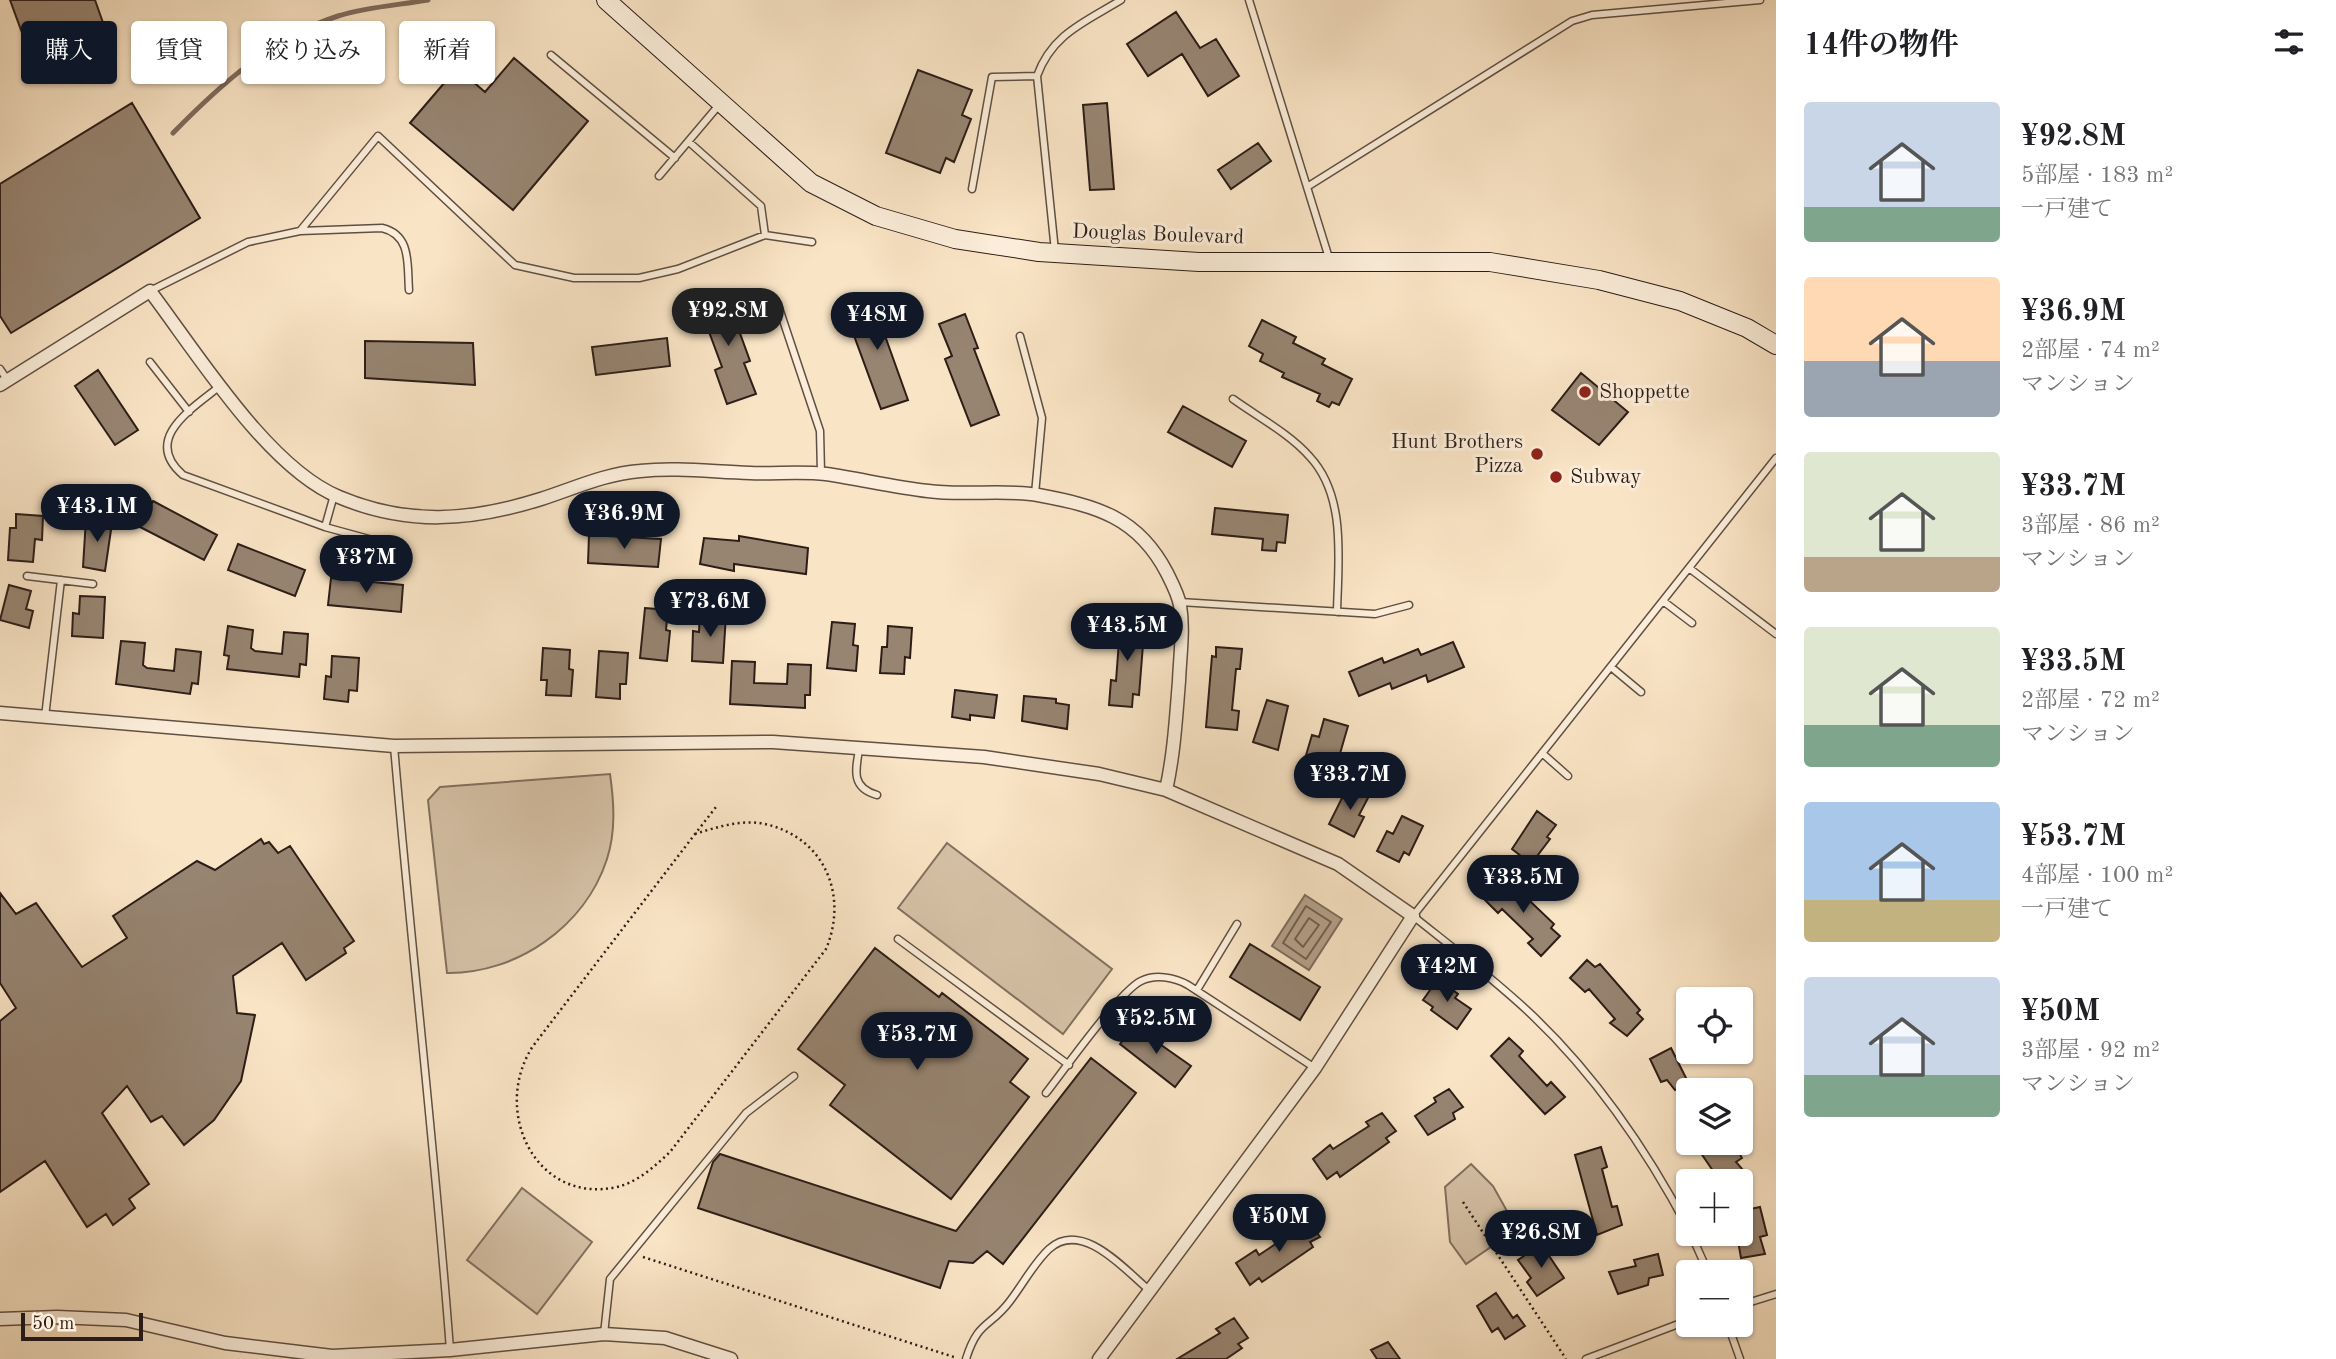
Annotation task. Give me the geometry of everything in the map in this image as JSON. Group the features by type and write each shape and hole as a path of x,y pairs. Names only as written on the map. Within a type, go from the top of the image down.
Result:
{"street":[{"name":"Douglas Boulevard","path":"606,0 811,183 876,216 955,239 1055,253 1199,262 1490,262 1599,280 1680,301 1746,328 1776,345"},
{"path":"4,383 150,291 279,457 309,482 334,495 378,510 440,518 481,516 544,498 597,477 697,468 747,474 821,473 929,492 1035,494 1099,511 1127,523 1146,538 1167,572 1180,602 1182,634 1174,754 1166,790"},
{"path":"0,713 394,746 773,743 984,757 1099,774 1166,790 1338,863 1413,916 1315,1069 1099,1359"},
{"path":"0,1319 57,1317 126,1320 225,1343 332,1356 450,1350 604,1334 665,1338 731,1359"}],"lane":[{"path":"1055,253 1037,76 1044,57 1059,38 1121,0"},
{"path":"1249,0 1330,260"},
{"path":"1307,187 1572,21 1592,15 1760,0"},
{"path":"551,55 675,158"},
{"path":"972,189 992,77 1037,76"},
{"path":"659,176 720,103"},
{"path":"300,231 377,136 515,265 574,278 639,278 678,269 765,235 813,242"},
{"path":"689,142 761,206 765,235"},
{"path":"150,291 248,242 300,231 382,228 394,231 406,246 409,290"},
{"path":"778,305 820,431 821,473"},
{"path":"1020,336 1042,418 1035,494"},
{"path":"150,362 189,412"},
{"path":"0,369 4,383"},
{"path":"222,385 189,412 170,434 167,443 172,462 183,475 325,527 387,544"},
{"path":"1233,399 1308,454 1325,480 1338,531 1337,612"},
{"path":"1676,1208 1632,1133 1534,1017 1413,916 1776,458"},
{"path":"1769,467 1776,473"},
{"path":"325,527 334,495"},
{"path":"1689,568 1776,634"},
{"path":"27,576 93,584"},
{"path":"45,717 61,580"},
{"path":"1663,601 1692,623"},
{"path":"1180,602 1376,614 1409,605"},
{"path":"1611,667 1641,692"},
{"path":"394,746 412,964 435,1153 450,1350"},
{"path":"859,750 855,772 857,783 864,792 877,795"},
{"path":"1542,753 1568,776"},
{"path":"1197,990 1237,924"},
{"path":"898,939 1069,1065"},
{"path":"1046,1093 1129,989 1152,977 1179,980 1197,990 1315,1069"},
{"path":"604,1334 610,1279 746,1113 794,1076"},
{"path":"966,1359 978,1329 1002,1312 1049,1249 1069,1239 1095,1246 1149,1290"},
{"path":"1753,1301 1776,1294"},
{"path":"1586,1359 1676,1325"},
{"path":"1732,1337 1740,1359"}],"path":[{"path":"695,834 717,827 759,823 798,838 816,858 832,884 835,899 833,931 825,949 670,1152 650,1171 617,1187 581,1186 554,1174 538,1161 529,1149 516,1117 517,1080 522,1063 695,834 716,807"},
{"path":"1463,1202 1566,1359"},
{"path":"632,1253 960,1359"}],"shaded area":[{"path":"610,774 613,816 610,848 597,883 582,906 545,942 522,955 473,971 447,973 428,800 440,787"},
{"path":"947,843 1112,969 1063,1034 898,908"},
{"path":"1471,1164 1493,1186 1517,1229 1466,1264 1450,1242 1445,1187"},
{"path":"522,1188 592,1242 537,1314 467,1260"}],"water":[{"path":"1305,895 1342,919 1309,970 1272,946"}],"building":[{"path":"10,0 95,0 102,21 21,21 21,30"},
{"path":"1176,12 1200,48 1216,39 1239,76 1208,96 1182,54 1148,76 1127,44"},
{"path":"514,58 588,121 513,210 410,123 443,84 476,84 485,92 495,84 495,80"},
{"path":"918,70 972,90 962,115 971,119 954,162 946,158 940,173 886,153"},
{"path":"132,103 200,218 11,333 0,316 0,184"},
{"path":"1107,103 1114,189 1090,190 1083,105"},
{"path":"1258,143 1271,161 1231,189 1218,170"},
{"path":"725,292 750,361 744,363 756,394 727,404 715,370 722,367 698,302"},
{"path":"878,296 891,331 884,333 908,400 881,409 849,322 857,319 852,306"},
{"path":"965,314 978,348 974,349 999,415 971,426 945,359 952,356 939,324"},
{"path":"1262,320 1296,337 1293,343 1325,359 1322,364 1352,379 1339,405 1332,402 1329,407 1317,401 1320,394 1282,377 1284,373 1260,361 1263,354 1249,346"},
{"path":"667,338 670,366 596,375 592,347"},
{"path":"365,341 473,343 475,385 365,378"},
{"path":"98,370 138,430 115,445 75,386"},
{"name":"Shoppette","path":"1581,373 1628,412 1599,445 1552,410"},
{"path":"1183,406 1246,441 1232,467 1168,432"},
{"path":"153,501 217,535 204,560 140,527"},
{"path":"1215,508 1288,515 1285,543 1277,542 1276,551 1262,550 1263,539 1212,534"},
{"path":"16,514 43,516 42,540 35,539 33,562 8,560 10,528 16,528"},
{"path":"86,519 112,523 105,571 83,567"},
{"path":"589,535 661,539 658,567 588,563"},
{"path":"739,536 808,548 806,574 734,564 734,571 700,564 704,538 739,541"},
{"path":"238,544 305,570 295,596 228,570"},
{"path":"331,578 403,585 401,612 328,605"},
{"path":"9,585 31,591 26,609 33,611 29,628 0,620"},
{"path":"80,596 105,597 103,638 72,636 73,613 79,614"},
{"path":"645,608 668,610 666,630 670,631 667,661 640,658"},
{"path":"700,612 726,614 723,663 692,661 693,631 699,632"},
{"path":"1116,620 1141,622 1141,632 1144,632 1139,695 1133,694 1132,707 1109,705 1111,680 1116,681 1119,641 1115,640"},
{"path":"832,622 855,624 853,645 858,646 856,671 827,668"},
{"path":"228,626 253,630 251,648 255,651 282,654 284,632 308,634 306,665 300,664 299,677 227,669 229,656 224,655"},
{"path":"888,626 912,628 910,658 905,657 904,674 880,673 882,647 887,647"},
{"path":"121,641 145,643 143,665 147,668 174,671 176,649 201,652 198,684 192,683 190,694 116,684"},
{"path":"1453,642 1464,667 1428,682 1426,675 1392,689 1390,683 1359,696 1349,672 1382,658 1384,663 1418,649 1421,655"},
{"path":"1216,647 1242,649 1240,669 1236,669 1232,710 1239,711 1237,730 1206,727 1212,656 1216,657"},
{"path":"543,648 570,650 569,669 573,670 571,696 546,695 547,680 541,680"},
{"path":"599,651 628,653 626,684 620,684 620,699 596,697"},
{"path":"332,656 359,658 357,691 349,690 348,702 324,699 326,676 331,677"},
{"path":"732,661 755,662 754,683 787,684 788,664 811,665 810,695 805,695 805,708 730,704"},
{"path":"955,690 997,695 994,718 970,715 970,720 952,717"},
{"path":"1024,696 1056,699 1056,703 1069,705 1067,729 1022,721"},
{"path":"1267,700 1288,706 1278,750 1253,742"},
{"path":"1324,719 1348,726 1339,757 1333,755 1329,770 1304,762 1312,735 1319,737"},
{"path":"1348,786 1369,796 1359,815 1364,817 1354,837 1329,824"},
{"path":"1537,811 1556,825 1547,837 1550,839 1531,864 1512,849"},
{"path":"1402,816 1423,826 1409,855 1404,852 1399,862 1377,851 1387,831 1393,834"},
{"path":"261,839 264,844 269,842 278,853 290,846 354,941 344,948 346,953 306,980 282,943 233,976 237,1013 255,1015 241,1081 214,1120 184,1145 162,1116 151,1122 127,1086 102,1113 149,1184 129,1199 135,1208 113,1225 106,1214 87,1227 45,1161 0,1192 0,1021 16,1008 0,983 0,893 16,914 36,903 82,967 127,938 113,916 197,861 215,870"},
{"path":"1500,879 1509,887 1512,884 1554,924 1551,928 1560,936 1541,956 1528,943 1533,939 1502,909 1498,913 1482,897"},
{"path":"1250,944 1320,987 1300,1020 1230,977"},
{"path":"875,948 939,997 942,993 1028,1059 1010,1082 1029,1097 951,1199 830,1105 845,1085 798,1049"},
{"path":"1587,960 1595,967 1600,964 1640,1010 1637,1013 1643,1019 1627,1036 1610,1023 1615,1019 1589,989 1585,992 1570,978"},
{"path":"1438,979 1458,994 1455,998 1471,1009 1457,1029 1431,1010 1433,1007 1423,1000"},
{"path":"1134,1026 1191,1066 1175,1087 1120,1044"},
{"path":"1509,1038 1523,1051 1519,1056 1547,1086 1551,1082 1565,1097 1545,1114 1491,1056"},
{"path":"1671,1048 1676,1064 1679,1064 1686,1078 1676,1078 1675,1090 1667,1080 1661,1082 1650,1059"},
{"path":"1091,1058 1136,1093 1003,1264 987,1251 973,1263 949,1261 940,1288 698,1208 713,1162 720,1154 956,1231"},
{"path":"1449,1089 1463,1107 1453,1113 1455,1119 1428,1135 1415,1116 1436,1102 1434,1098"},
{"path":"1382,1113 1396,1131 1386,1138 1389,1142 1340,1177 1337,1172 1327,1179 1313,1159 1330,1145 1333,1149 1369,1126 1366,1122"},
{"path":"1601,1147 1607,1167 1602,1169 1612,1207 1617,1206 1622,1225 1597,1235 1575,1155"},
{"path":"1702,1155 1740,1155 1742,1158 1736,1162 1742,1169 1712,1169"},
{"path":"1760,1207 1767,1235 1760,1237 1765,1254 1741,1258 1739,1246 1753,1246 1753,1208"},
{"path":"1306,1219 1320,1237 1310,1242 1313,1247 1262,1282 1259,1278 1250,1285 1236,1263 1256,1250 1259,1255 1292,1233 1289,1230"},
{"path":"1541,1244 1564,1278 1537,1296 1527,1282 1531,1278 1518,1260"},
{"path":"1658,1254 1663,1275 1649,1278 1648,1285 1618,1294 1609,1272 1636,1266 1634,1260"},
{"path":"1496,1293 1513,1318 1517,1315 1525,1326 1505,1339 1498,1328 1492,1332 1477,1306"},
{"path":"1234,1318 1248,1338 1238,1344 1242,1348 1226,1359 1177,1359 1220,1333 1216,1329"},
{"path":"1388,1342 1400,1359 1377,1359 1371,1350"}],"waterway":[{"path":"173,133 229,80 291,36 349,13 428,0"}],"place":[{"name":"Shoppette","path":"1585,392"},
{"name":"Hunt Brothers Pizza","path":"1537,454"},
{"name":"Subway","path":"1556,477"}]}
